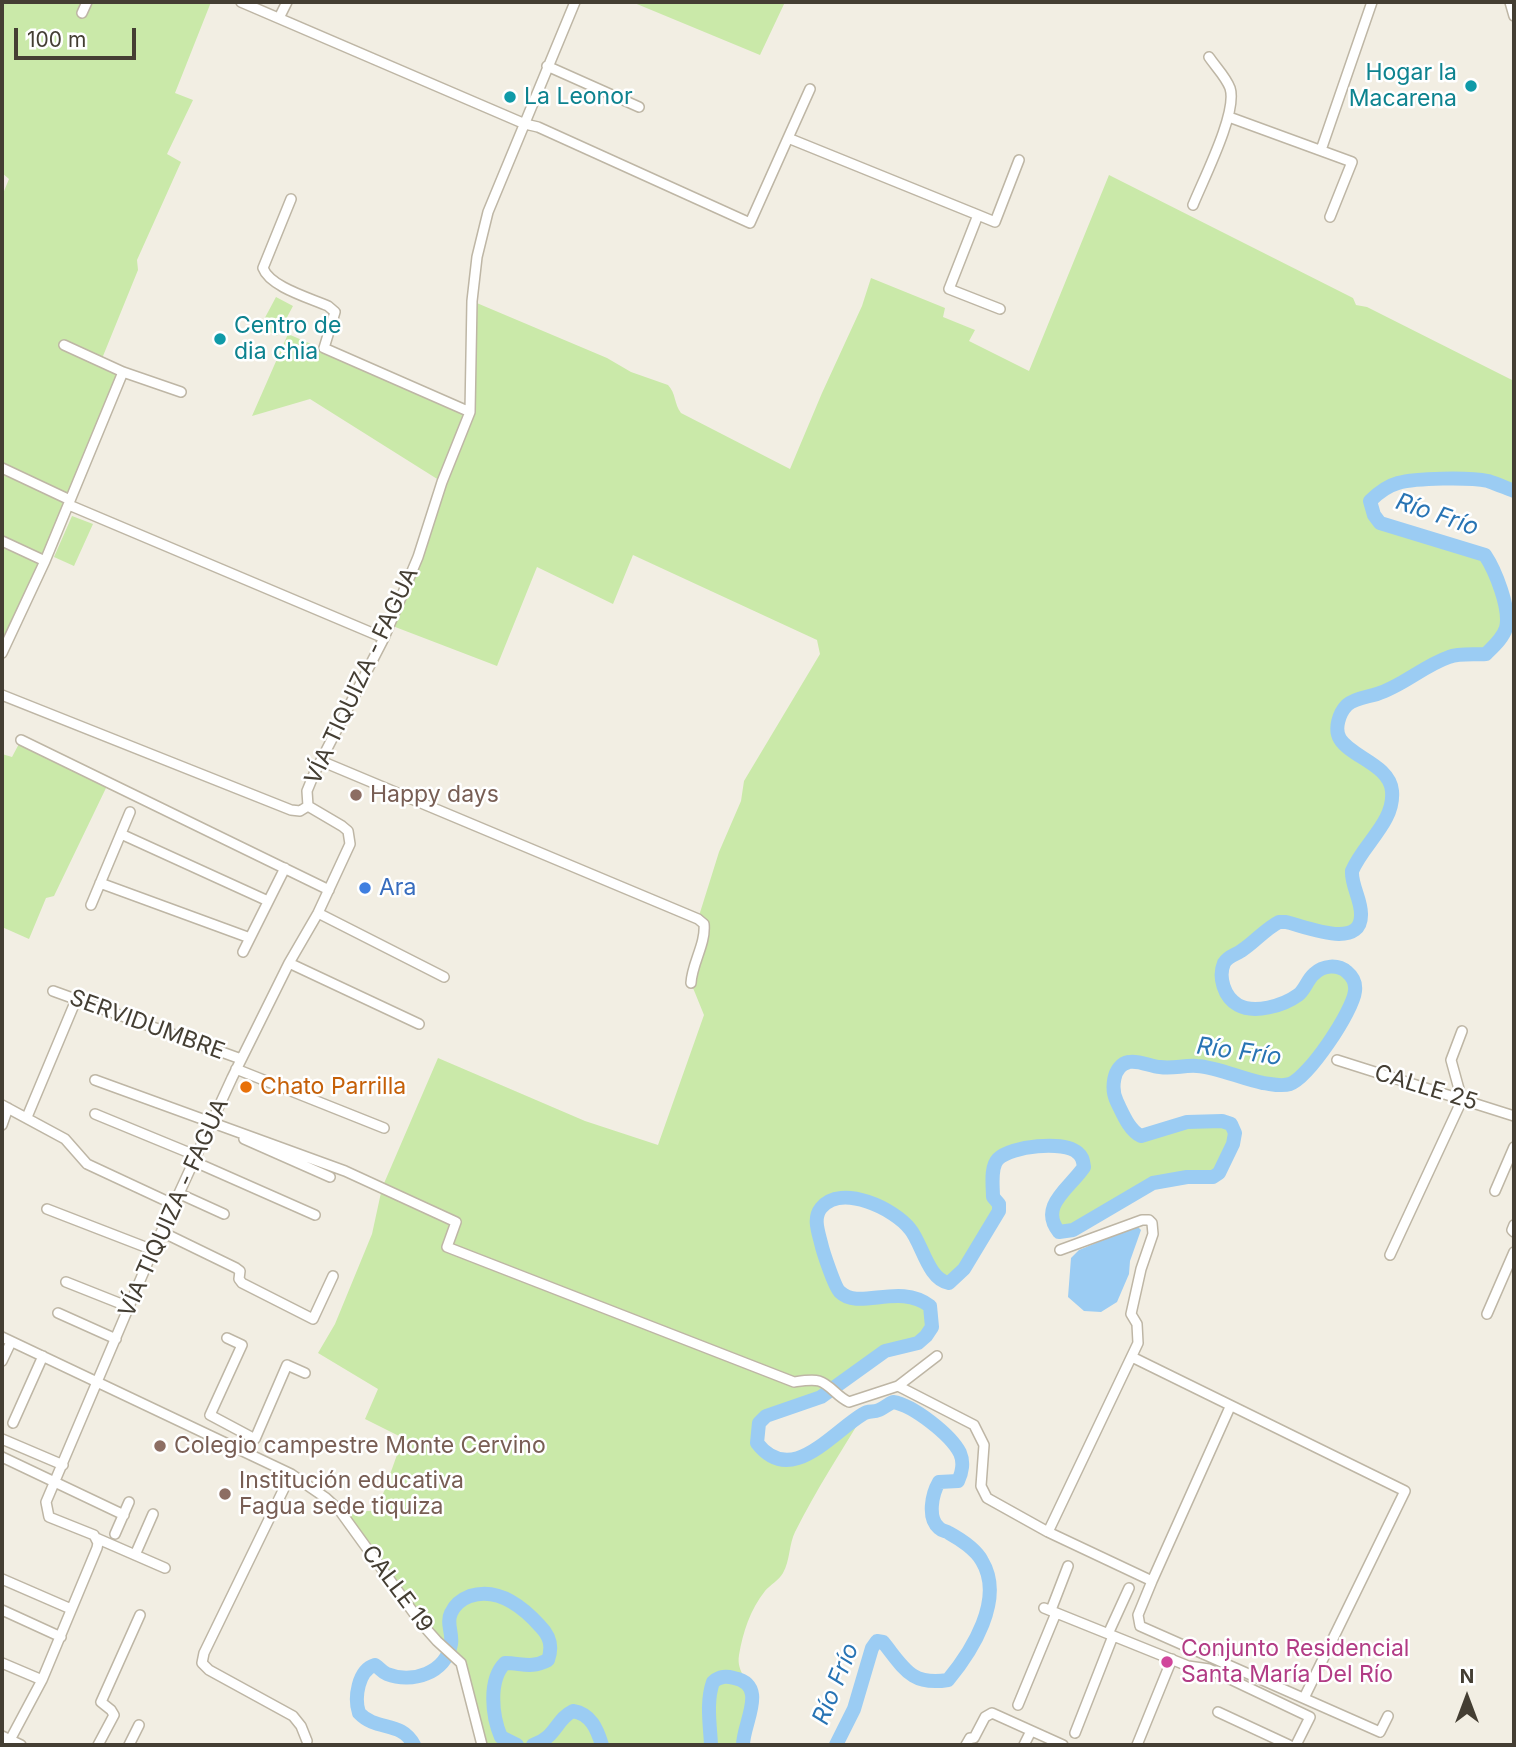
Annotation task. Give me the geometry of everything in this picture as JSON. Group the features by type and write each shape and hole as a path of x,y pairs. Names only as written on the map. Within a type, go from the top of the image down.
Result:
{"street":[{"path":"82,13 87,2"},
{"path":"241,2 525,124 538,127 750,223 810,89"},
{"path":"279,19 287,2"},
{"name":"VÍA TIQUIZA - FAGUA","path":"96,1538 50,1517 46,1502 153,1250 211,1123 289,963 318,914 350,844 350,837 342,826 308,806 307,791 384,638 418,557 442,482 470,412 472,301 477,257 492,201 575,2"},
{"path":"1321,150 1372,2"},
{"path":"1510,2 1514,16"},
{"path":"1193,205 1229,117 1232,101 1230,86 1209,57"},
{"path":"547,66 639,107"},
{"path":"1229,117 1352,162 1330,217"},
{"path":"788,138 995,222 1019,160"},
{"path":"292,199 263,268 265,274 274,282 328,306 335,312 324,348 470,412"},
{"path":"978,215 949,289 1000,309"},
{"path":"64,345 123,372 181,392"},
{"path":"2,653 45,561 123,372"},
{"path":"2,468 69,502 384,638"},
{"path":"2,541 45,561"},
{"path":"2,695 291,810 300,811 308,806"},
{"path":"21,740 329,890"},
{"path":"321,761 698,919 704,924 705,931 691,983"},
{"path":"90,905 130,812"},
{"path":"121,834 268,901"},
{"path":"243,952 285,868"},
{"path":"100,883 250,938"},
{"path":"318,914 444,977"},
{"path":"289,963 419,1024"},
{"name":"SERVIDUMBRE","path":"53,991 241,1059"},
{"path":"27,1117 76,1000"},
{"path":"1390,1255 1462,1100 1451,1060 1462,1031"},
{"name":"CALLE 25","path":"1337,1060 1514,1116"},
{"path":"236,1069 384,1128"},
{"path":"95,1080 345,1171 456,1222 447,1247 794,1382 817,1380 828,1385 838,1397 849,1402 898,1385 937,1356"},
{"path":"2,1125 5,1106 65,1139 87,1164 175,1205"},
{"path":"95,1114 315,1215"},
{"path":"211,1123 330,1177"},
{"path":"1495,1191 1514,1147"},
{"path":"180,1194 224,1214"},
{"path":"47,1209 153,1250"},
{"path":"1048,1532 1138,1343 1137,1324 1130,1314 1153,1234 1152,1223 1142,1220 1060,1250"},
{"path":"1514,1226 1514,1232"},
{"path":"162,1232 236,1268 240,1271 239,1279 242,1283 313,1319 333,1276"},
{"path":"1487,1314 1514,1252"},
{"path":"66,1282 129,1307"},
{"path":"58,1313 116,1339"},
{"path":"227,1338 242,1345 210,1415 255,1439 287,1365 305,1373"},
{"path":"2,1361 6,1339"},
{"name":"CALLE 19","path":"6,1339 290,1474 326,1498 340,1511 437,1641 457,1657 466,1676 482,1745"},
{"path":"13,1423 43,1356"},
{"path":"1132,1357 1405,1491 1304,1698"},
{"path":"898,1385 974,1425 984,1445 981,1486 987,1498 1048,1532 1152,1581"},
{"path":"1230,1407 1138,1615 1140,1626 1380,1732 1388,1717"},
{"path":"219,1440 228,1425"},
{"path":"2,1439 62,1465"},
{"path":"2,1457 124,1515"},
{"path":"290,1474 202,1663 209,1670 293,1716 307,1741"},
{"path":"115,1534 129,1502"},
{"path":"135,1555 153,1514"},
{"path":"21,1745 5,1740 42,1680 97,1548 96,1538 165,1568"},
{"path":"1018,1705 1068,1566"},
{"path":"2,1579 71,1609"},
{"path":"1075,1732 1129,1588"},
{"path":"2,1610 61,1637"},
{"path":"1050,1610 1188,1666 1209,1669 1310,1717 1296,1745"},
{"path":"98,1745 114,1715 101,1702 139,1615"},
{"path":"1137,1745 1171,1659"},
{"path":"2,1663 42,1680"},
{"path":"1218,1712 1289,1745"},
{"path":"966,1745 970,1738 973,1741 988,1713 1063,1745"},
{"path":"129,1745 139,1725"},
{"path":"1024,1745 1031,1731"}],"green space":[{"path":"2,2 211,2 175,93 193,100 167,154 181,162 137,260 138,270 101,361 123,372 2,653 2,196 9,179 2,173"},
{"path":"632,2 785,2 760,55"},
{"path":"1109,175 1353,298 1356,305 1367,307 1514,381 1514,491 1488,481 1429,479 1394,484 1370,501 1374,515 1381,523 1485,555 1504,601 1507,621 1505,632 1486,654 1457,655 1430,665 1396,686 1354,701 1345,708 1340,717 1337,731 1340,739 1352,751 1385,774 1392,791 1392,802 1384,823 1352,871 1361,908 1359,925 1342,934 1279,922 1224,963 1222,974 1229,997 1238,1005 1252,1009 1277,1005 1292,999 1324,967 1338,967 1351,976 1355,991 1347,1013 1318,1057 1297,1079 1283,1085 1263,1083 1197,1066 1165,1067 1129,1062 1123,1064 1116,1073 1114,1091 1117,1102 1130,1126 1141,1136 1187,1122 1222,1121 1231,1124 1235,1133 1233,1144 1219,1173 1213,1177 1187,1177 1153,1183 1073,1230 1059,1232 1053,1223 1054,1206 1084,1168 1081,1156 1071,1149 1050,1146 1026,1148 1006,1154 996,1162 993,1172 993,1197 999,1204 999,1211 964,1269 949,1283 936,1275 910,1229 893,1214 854,1198 830,1201 821,1208 817,1220 819,1234 829,1269 840,1292 858,1299 906,1296 918,1299 930,1306 932,1327 918,1343 885,1351 821,1397 766,1416 759,1423 757,1443 765,1453 779,1461 793,1460 814,1450 865,1412 795,1532 783,1573 760,1598 748,1622 741,1646 739,1667 751,1689 753,1700 743,1745 482,1745 466,1676 340,1511 377,1511 403,1438 365,1419 378,1389 318,1353 335,1324 372,1234 382,1188 438,1058 585,1121 658,1145 704,1015 691,983 705,931 698,919 719,852 741,801 744,781 820,654 817,640 633,555 613,604 537,567 497,666 390,625 442,482 310,399 252,416 288,334 470,412 472,301 607,358 631,372 668,385 681,413 790,469 862,306 871,278 945,308 943,317 975,330 969,341 1029,371"},
{"path":"276,297 293,306 277,336 260,327"},
{"path":"72,516 93,524 74,566 54,557"},
{"path":"21,740 100,778 106,788 54,896 46,898 29,939 2,927 2,754 12,757"}],"water":[{"path":"1137,1226 1141,1230 1130,1261 1129,1274 1117,1302 1101,1312 1084,1311 1068,1297 1071,1258 1079,1250"}],"waterway":[{"name":"Río Frío","path":"836,1745 854,1709 872,1648 877,1641 883,1642 909,1673 925,1680 948,1680 967,1655 983,1624 990,1592 988,1576 979,1557 963,1542 935,1524 932,1506 936,1487 939,1482 958,1481 962,1460 949,1438 921,1415 893,1402 877,1411 863,1414 824,1444 797,1458 783,1460 770,1455 757,1443 759,1423 766,1416 821,1397 885,1351 918,1343 932,1327 930,1306 918,1299 906,1296 858,1299 840,1292 822,1248 817,1225 821,1208 830,1201 854,1198 893,1214 910,1229 936,1275 949,1283 964,1269 999,1211 999,1204 993,1197 993,1172 995,1162 1005,1154 1025,1148 1050,1146 1071,1149 1081,1156 1084,1167 1054,1206 1053,1223 1059,1232 1073,1230 1153,1183 1187,1177 1213,1177 1219,1173 1233,1144 1235,1133 1231,1124 1222,1121 1187,1122 1141,1136 1130,1126 1117,1102 1114,1091 1116,1073 1123,1064 1140,1062 1165,1067 1197,1066 1263,1083 1287,1085 1308,1069 1329,1042 1347,1013 1355,991 1354,980 1347,972 1326,967 1312,976 1292,999 1268,1008 1252,1009 1238,1005 1229,997 1222,974 1224,963 1279,922 1342,934 1359,925 1361,908 1352,871 1384,823 1392,802 1392,791 1385,774 1352,751 1340,739 1337,726 1342,712 1354,701 1386,690 1449,657 1486,654 1503,635 1507,620 1501,590 1485,555 1380,523 1374,515 1370,501 1394,484 1429,479 1488,481 1514,491"},
{"name":"Río Frío","path":"414,1745 402,1732 366,1719 359,1713 357,1693 361,1678 375,1665 387,1674 407,1678 417,1677 435,1669 448,1654 451,1644 449,1621 453,1610 464,1599 480,1594 500,1597 518,1606 533,1619 550,1641 548,1660 531,1665 505,1663 496,1679 493,1698 498,1728 501,1737 517,1745"},
{"name":"Río Frío","path":"711,1745 711,1690 713,1682 726,1677 744,1682 750,1688 752,1706 743,1745"},
{"name":"Río Frío","path":"533,1745 547,1738 567,1714 573,1711 589,1719 602,1745"}],"place":[{"name":"Hogar la Macarena","path":"1471,86"},
{"name":"La Leonor","path":"510,97"},
{"name":"Centro de dia chia","path":"220,339"},
{"name":"Happy days","path":"356,795"},
{"name":"Ara","path":"365,888"},
{"name":"Chato Parrilla","path":"246,1087"},
{"name":"Colegio campestre Monte Cervino","path":"160,1446"},
{"name":"Institución educativa Fagua sede tiquiza","path":"225,1494"},
{"name":"Conjunto Residencial Santa María Del Río","path":"1167,1662"}]}
